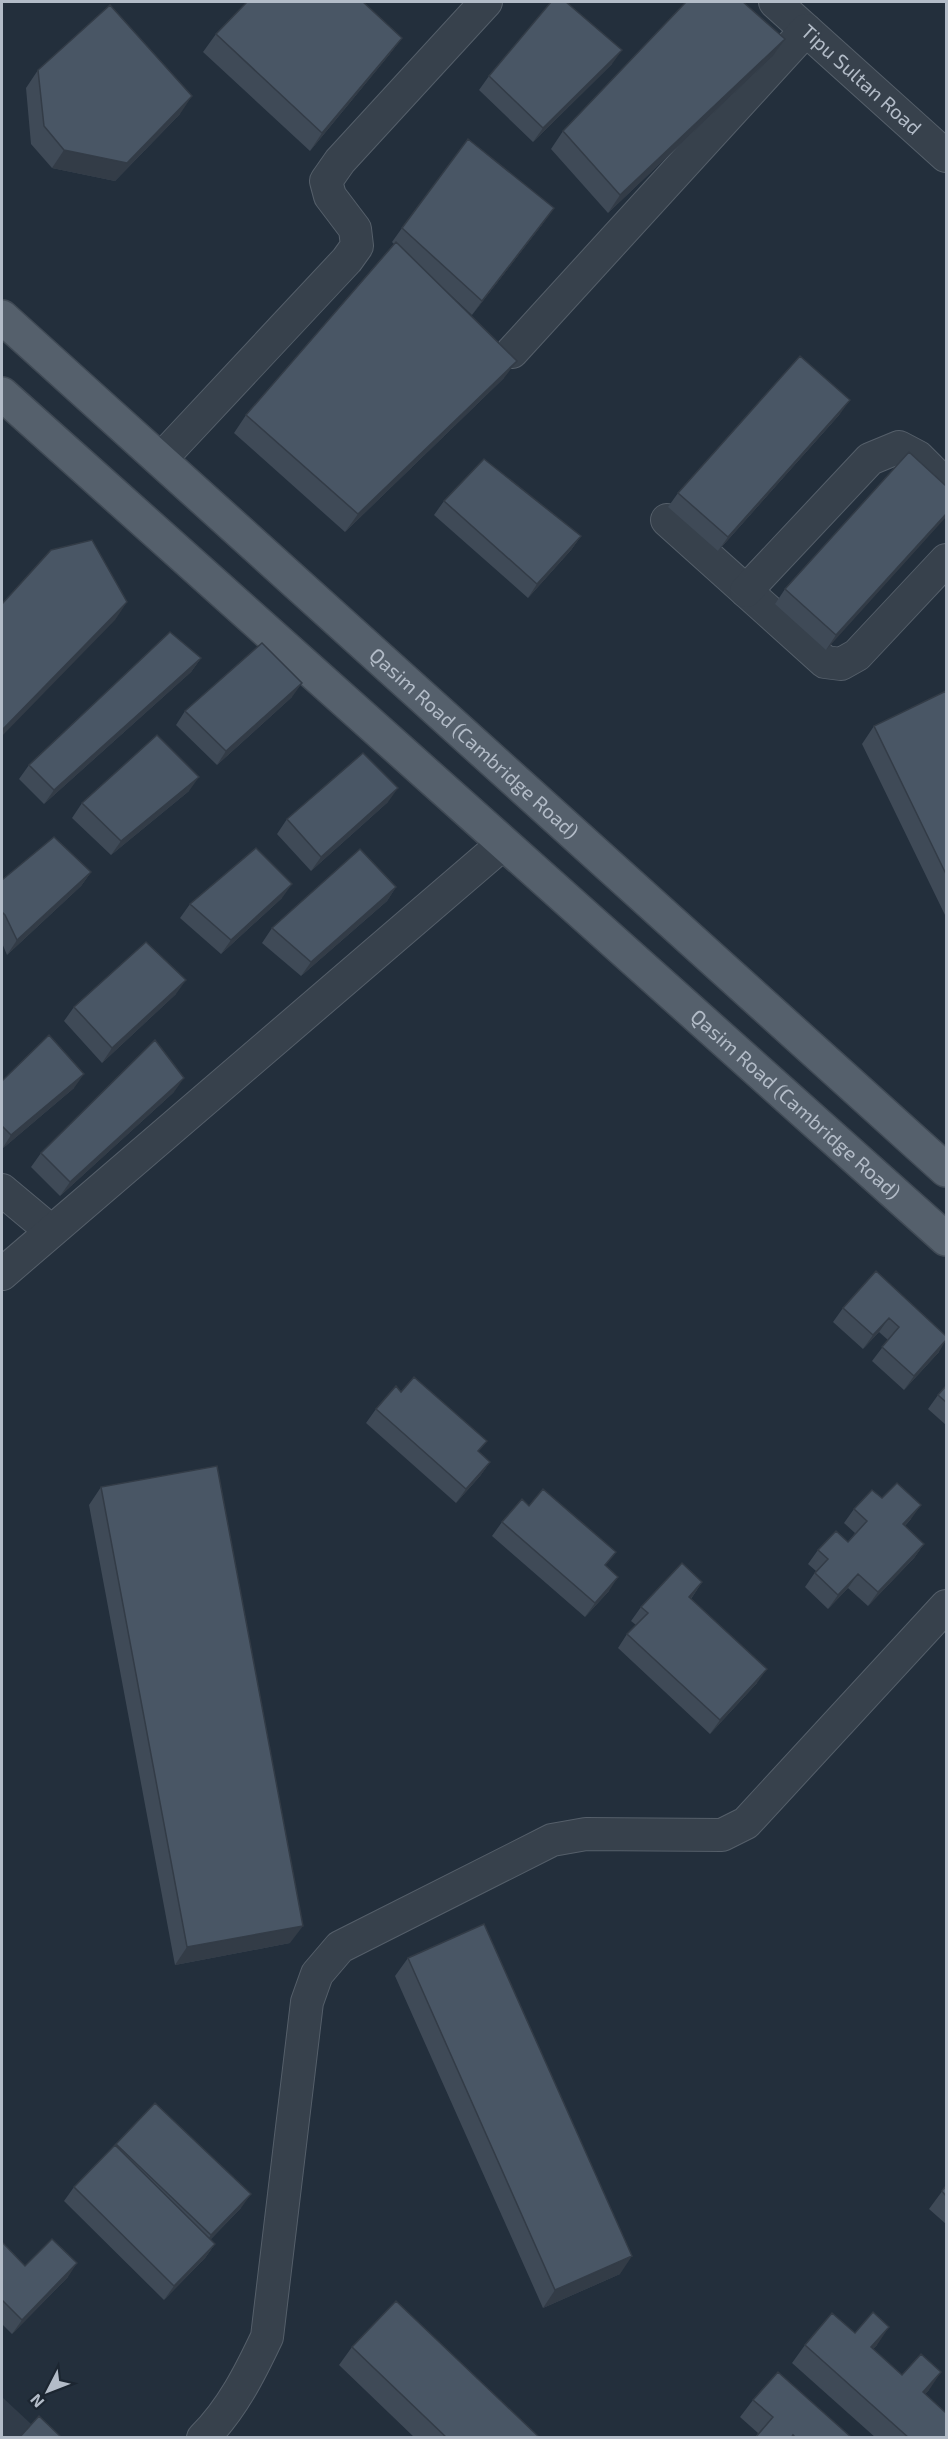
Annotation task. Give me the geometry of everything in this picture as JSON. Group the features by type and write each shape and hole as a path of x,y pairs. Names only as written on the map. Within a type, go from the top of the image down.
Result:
{"main road":[{"name":"Qasim Road (Cambridge Road)","path":"2,317 946,1170"},
{"name":"Qasim Road (Cambridge Road)","path":"2,394 946,1239"}],"street":[{"path":"160,460 347,260 357,246 355,229 330,196 326,180 340,161 486,2"},
{"name":"Tipu Sultan Road","path":"775,2 946,156"},
{"path":"512,352 806,30"},
{"path":"746,591 870,459 899,447 918,457 946,485"},
{"path":"666,520 825,662 841,664 857,656 945,566"},
{"path":"2,1274 504,843"},
{"path":"2,1190 51,1231"},
{"path":"203,2438 246,2381 267,2337 307,2002 317,1974 340,1947 552,1840 585,1834 722,1835 746,1823 946,1606"}],"shaded area":[{"path":"2,2397 45,2437 2,2437"}],"building":[{"path":"247,2 363,2 402,38 322,133 216,34"},
{"path":"551,2 566,2 622,50 543,128 489,76"},
{"path":"686,2 743,2 785,39 620,195 563,131"},
{"path":"110,5 192,96 127,163 64,150 44,126 38,70"},
{"path":"468,139 554,208 482,301 402,228"},
{"path":"396,242 517,361 358,514 246,415"},
{"path":"800,356 850,400 728,537 678,493"},
{"path":"909,452 946,486 946,514 836,635 785,589"},
{"path":"484,459 581,536 537,584 444,501"},
{"path":"92,540 127,602 2,730 2,604 51,550"},
{"path":"170,632 201,658 54,790 29,765"},
{"path":"262,643 302,683 226,751 185,711"},
{"path":"946,691 946,874 874,726"},
{"path":"157,735 199,777 121,841 82,803"},
{"path":"363,753 398,788 321,857 287,819"},
{"path":"54,837 91,872 17,940 2,912 2,880"},
{"path":"256,848 292,884 231,940 190,904"},
{"path":"360,849 396,887 311,962 272,928"},
{"path":"146,942 186,980 112,1048 74,1007"},
{"path":"49,1035 84,1074 11,1135 2,1126 2,1081"},
{"path":"155,1040 184,1078 70,1182 41,1153"},
{"path":"876,1271 946,1336 946,1340 914,1376 882,1347 899,1327 889,1318 873,1335 843,1308"},
{"path":"414,1377 487,1441 478,1451 490,1462 466,1489 376,1409 396,1386 401,1392"},
{"path":"946,1386 946,1402 938,1395"},
{"path":"217,1466 303,1926 187,1947 101,1487"},
{"path":"897,1483 921,1505 903,1524 924,1544 878,1592 858,1574 838,1595 815,1573 828,1559 818,1550 836,1531 848,1542 867,1521 854,1509 872,1490 882,1498"},
{"path":"543,1489 616,1552 605,1565 618,1577 595,1603 502,1522 522,1499 529,1506"},
{"path":"682,1563 702,1582 689,1597 767,1669 720,1720 627,1634 648,1613 641,1607"},
{"path":"484,1924 632,2256 555,2290 408,1958"},
{"path":"155,2103 251,2194 211,2235 116,2144"},
{"path":"115,2145 215,2244 174,2286 74,2187"},
{"path":"52,2239 77,2263 22,2320 2,2300 2,2242 25,2266"},
{"path":"396,2301 540,2438 447,2438 352,2347"},
{"path":"873,2312 889,2327 871,2347 902,2375 921,2354 941,2372 923,2392 946,2413 946,2438 909,2438 805,2345 832,2313 855,2333"},
{"path":"778,2372 852,2438 796,2438 793,2435 791,2438 755,2438 773,2417 753,2400"},
{"path":"39,2416 62,2438 19,2438"}]}
